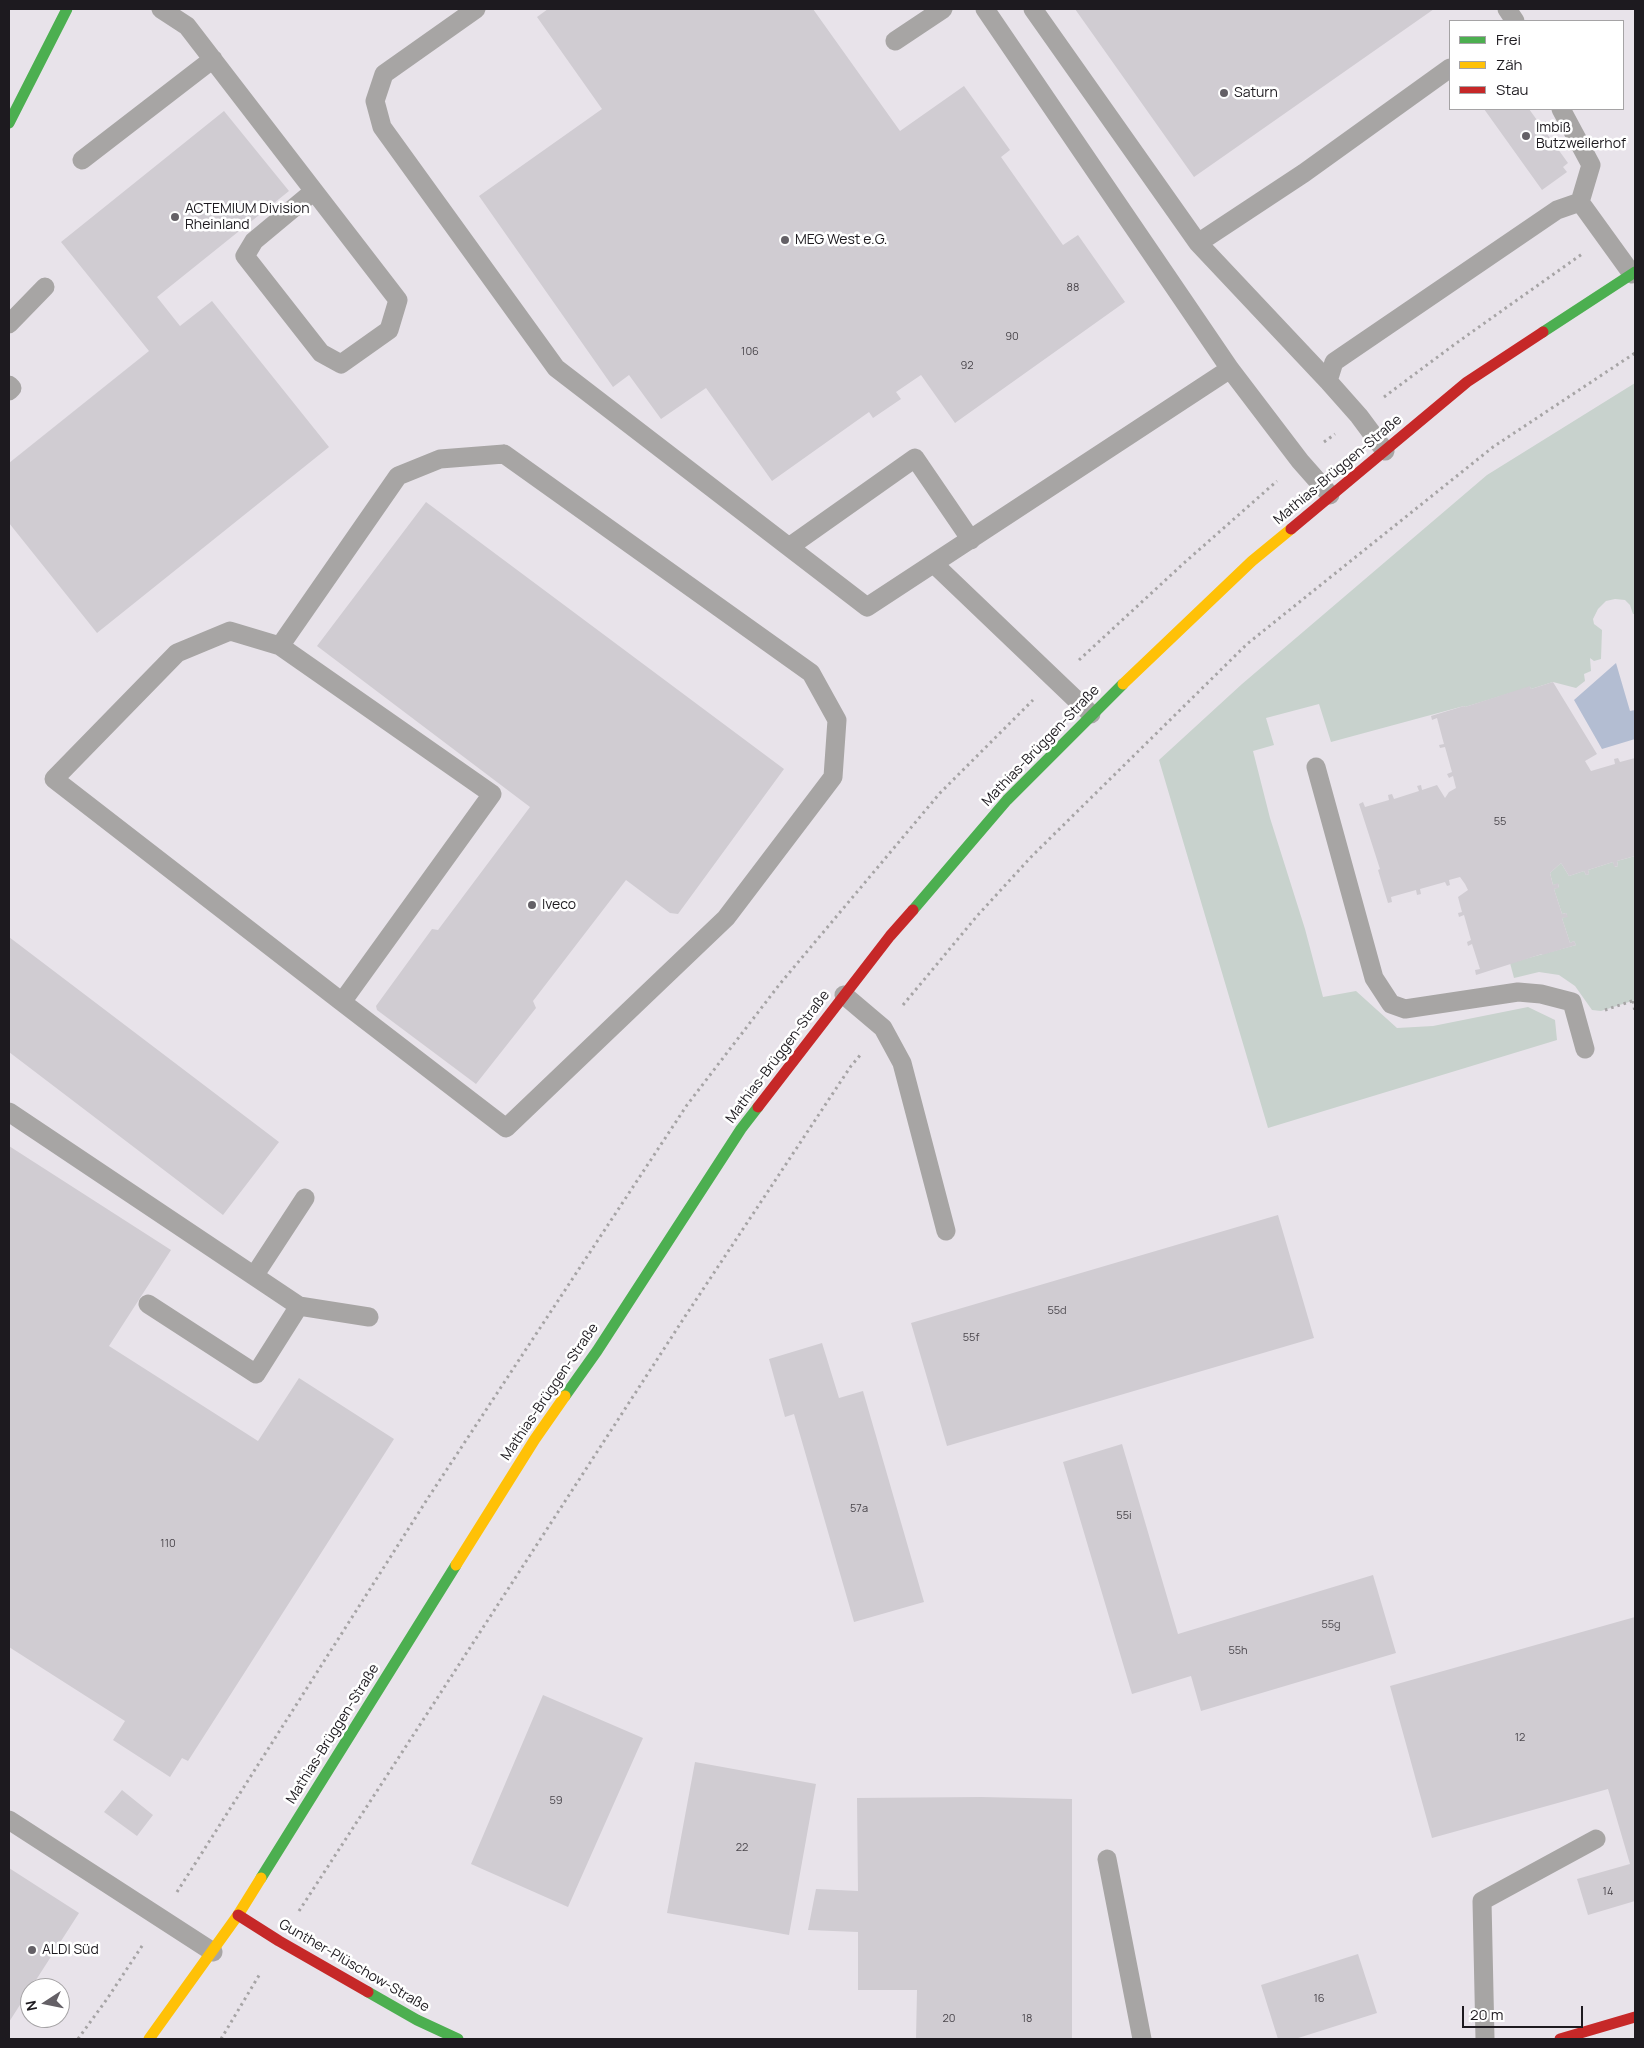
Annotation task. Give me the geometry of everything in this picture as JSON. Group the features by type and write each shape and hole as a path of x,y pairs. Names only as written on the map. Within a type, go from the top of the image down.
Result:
{"street":[{"path":"9,123 68,9"},
{"name":"Mathias-Brüggen-Straße","path":"149,2039 238,1915 535,1439 597,1351 741,1129 890,936 1007,800 1091,714 1252,561 1467,382 1634,273"},
{"name":"Gunther-Plüschow-Straße","path":"238,1915 279,1942 417,2020 458,2039"},
{"path":"1560,2039 1635,2017"}],"lane":[{"path":"161,9 187,26 398,300 389,330 341,364 321,353 245,256 254,241 314,191"},
{"path":"476,9 384,74 375,101 382,127 556,368 867,607 1230,369"},
{"path":"895,41 943,9"},
{"path":"985,9 1230,369 1300,461 1330,495"},
{"path":"1033,9 1198,243 1328,381 1359,416 1385,451"},
{"path":"1507,9 1514,20"},
{"path":"82,160 212,59"},
{"path":"1198,243 1304,173 1449,69"},
{"path":"1562,110 1591,165 1580,202"},
{"path":"1328,381 1334,362 1557,210 1580,202"},
{"path":"1580,202 1634,273"},
{"path":"9,324 44,287"},
{"path":"9,385 12,388 9,391"},
{"path":"280,646 398,476 440,459 504,454 811,673 837,720 833,777 726,918 506,1128 342,1002 54,779 177,653 230,630 280,646 492,794 342,1002"},
{"path":"789,547 915,458 971,540"},
{"path":"934,564 1091,714"},
{"path":"1316,766 1374,978 1391,1004 1405,1009 1518,992 1541,994 1572,1002 1585,1049"},
{"path":"844,995 883,1028 902,1063 946,1231"},
{"path":"9,1112 299,1306 369,1317"},
{"path":"254,1276 305,1198"},
{"path":"148,1304 256,1374 299,1306"},
{"path":"9,1820 213,1952"},
{"path":"1485,2039 1482,1901 1596,1839"},
{"path":"1107,1859 1142,2039"}],"path":[{"path":"1633,1001 1635,1012"},
{"path":"78,2039 161,1917 486,1409"},
{"path":"221,2039 279,1942"}],"shaded area":[{"path":"1635,383 1635,614 1633,614 1630,605 1625,600 1615,599 1606,601 1598,609 1593,619 1594,624 1602,630 1601,659 1594,661 1590,658 1591,671 1584,674 1585,681 1576,688 1553,682 1531,689 1530,687 1465,707 1331,742 1319,704 1266,718 1274,745 1253,751 1270,818 1305,929 1323,997 1356,991 1397,1028 1433,1026 1528,1007 1555,1020 1557,1040 1268,1128 1159,760 1242,684 1487,475"},
{"path":"1635,856 1635,1000 1601,1011 1592,1010 1575,986 1559,975 1539,972 1514,978 1510,963 1576,945 1574,941 1570,943 1562,918 1567,916 1566,913 1562,914 1554,889 1559,887 1558,884 1553,885 1550,873 1561,863 1569,876 1584,871 1586,875 1589,874 1588,870 1613,862 1615,867 1618,866 1617,861"}],"water":[{"path":"1616,663 1630,711 1635,710 1635,739 1602,749 1574,700"}],"building":[{"name":"MEG West e.G.","path":"548,9 813,9 900,131 964,86 1010,150 1001,157 1063,245 1078,235 1125,302 955,423 921,375 896,392 901,399 873,418 869,412 772,481 706,388 661,419 629,375 613,387 479,196 602,109 537,17"},
{"name":"Saturn","path":"1075,9 1434,9 1194,177"},
{"name":"Imbiß Butzweilerhof","path":"1485,110 1530,110 1568,163 1563,167 1567,172 1542,190"},
{"path":"224,111 289,191 157,297 180,326 212,301 329,447 97,633 9,523 9,463 149,351 61,242"},
{"path":"426,502 784,769 678,914 670,913 626,880 533,1001 536,1008 476,1084 377,1010 376,1006 432,929 438,930 530,807 317,646"},
{"path":"1553,682 1597,754 1585,761 1591,771 1615,764 1614,759 1618,758 1620,762 1635,758 1635,856 1617,861 1618,866 1614,867 1613,862 1588,870 1589,874 1586,875 1584,871 1569,876 1561,863 1550,873 1553,885 1558,883 1559,888 1554,889 1562,914 1566,913 1568,917 1562,918 1570,943 1574,941 1576,945 1476,975 1475,970 1480,969 1472,944 1468,946 1467,942 1471,940 1464,915 1459,917 1458,913 1462,912 1458,897 1468,890 1465,884 1460,877 1449,880 1450,885 1447,886 1445,882 1420,889 1421,894 1417,895 1416,890 1391,897 1392,902 1388,903 1378,870 1380,869 1359,804 1363,802 1365,807 1389,800 1388,795 1392,794 1394,799 1419,791 1417,786 1421,785 1422,790 1437,785 1445,798 1449,792 1456,788 1453,776 1449,778 1447,774 1452,772 1445,747 1440,748 1439,745 1444,744 1437,718 1432,720 1431,716 1530,686 1531,689"},
{"path":"9,937 279,1142 223,1215 9,1052"},
{"path":"9,1146 171,1250 109,1346 258,1441 299,1378 394,1439 188,1761 182,1758 170,1777 113,1740 125,1721 9,1647"},
{"path":"1278,1215 1314,1338 947,1446 911,1323"},
{"path":"822,1343 839,1398 863,1391 924,1602 854,1622 794,1414 785,1417 769,1359"},
{"path":"1122,1444 1178,1634 1373,1575 1396,1653 1201,1711 1191,1676 1132,1694 1063,1462"},
{"path":"1635,1617 1635,1901 1588,1915 1577,1879 1630,1864 1608,1789 1432,1838 1390,1686"},
{"path":"543,1695 643,1738 568,1907 471,1864"},
{"path":"695,1762 816,1784 789,1935 667,1913"},
{"path":"122,1790 153,1815 137,1836 104,1812"},
{"path":"981,1797 1072,1799 1072,2039 916,2039 917,1990 858,1990 858,1932 808,1930 816,1889 858,1891 857,1798"},
{"name":"ALDI Süd","path":"9,1868 79,1913 37,1978 20,1978 20,2005 9,2022"},
{"path":"1358,1954 1377,2013 1295,2039 1278,2039 1261,1985"}],"traffic: fast":[{"path":"9,123 67,9"},
{"path":"1543,332 1635,272"},
{"path":"913,910 1007,800 1123,684"},
{"path":"565,1396 597,1351 741,1129 758,1107"},
{"path":"261,1878 456,1565"},
{"path":"368,1992 417,2020 458,2039"}],"traffic: slow":[{"path":"1123,684 1252,561 1291,529"},
{"path":"456,1565 535,1439 565,1396"},
{"path":"149,2039 238,1915 261,1878"}],"traffic: jam":[{"path":"1291,529 1467,382 1543,332"},
{"path":"758,1107 890,936 913,910"},
{"path":"238,1915 368,1992"},
{"path":"1560,2039 1635,2017"}],"place":[{"name":"Saturn","path":"1224,93"},
{"name":"Imbiß Butzweilerhof","path":"1526,136"},
{"name":"ACTEMIUM Division Rheinland","path":"175,217"},
{"name":"MEG West e.G.","path":"785,240"},
{"name":"Iveco","path":"532,905"},
{"name":"ALDI Süd","path":"32,1950"}]}
